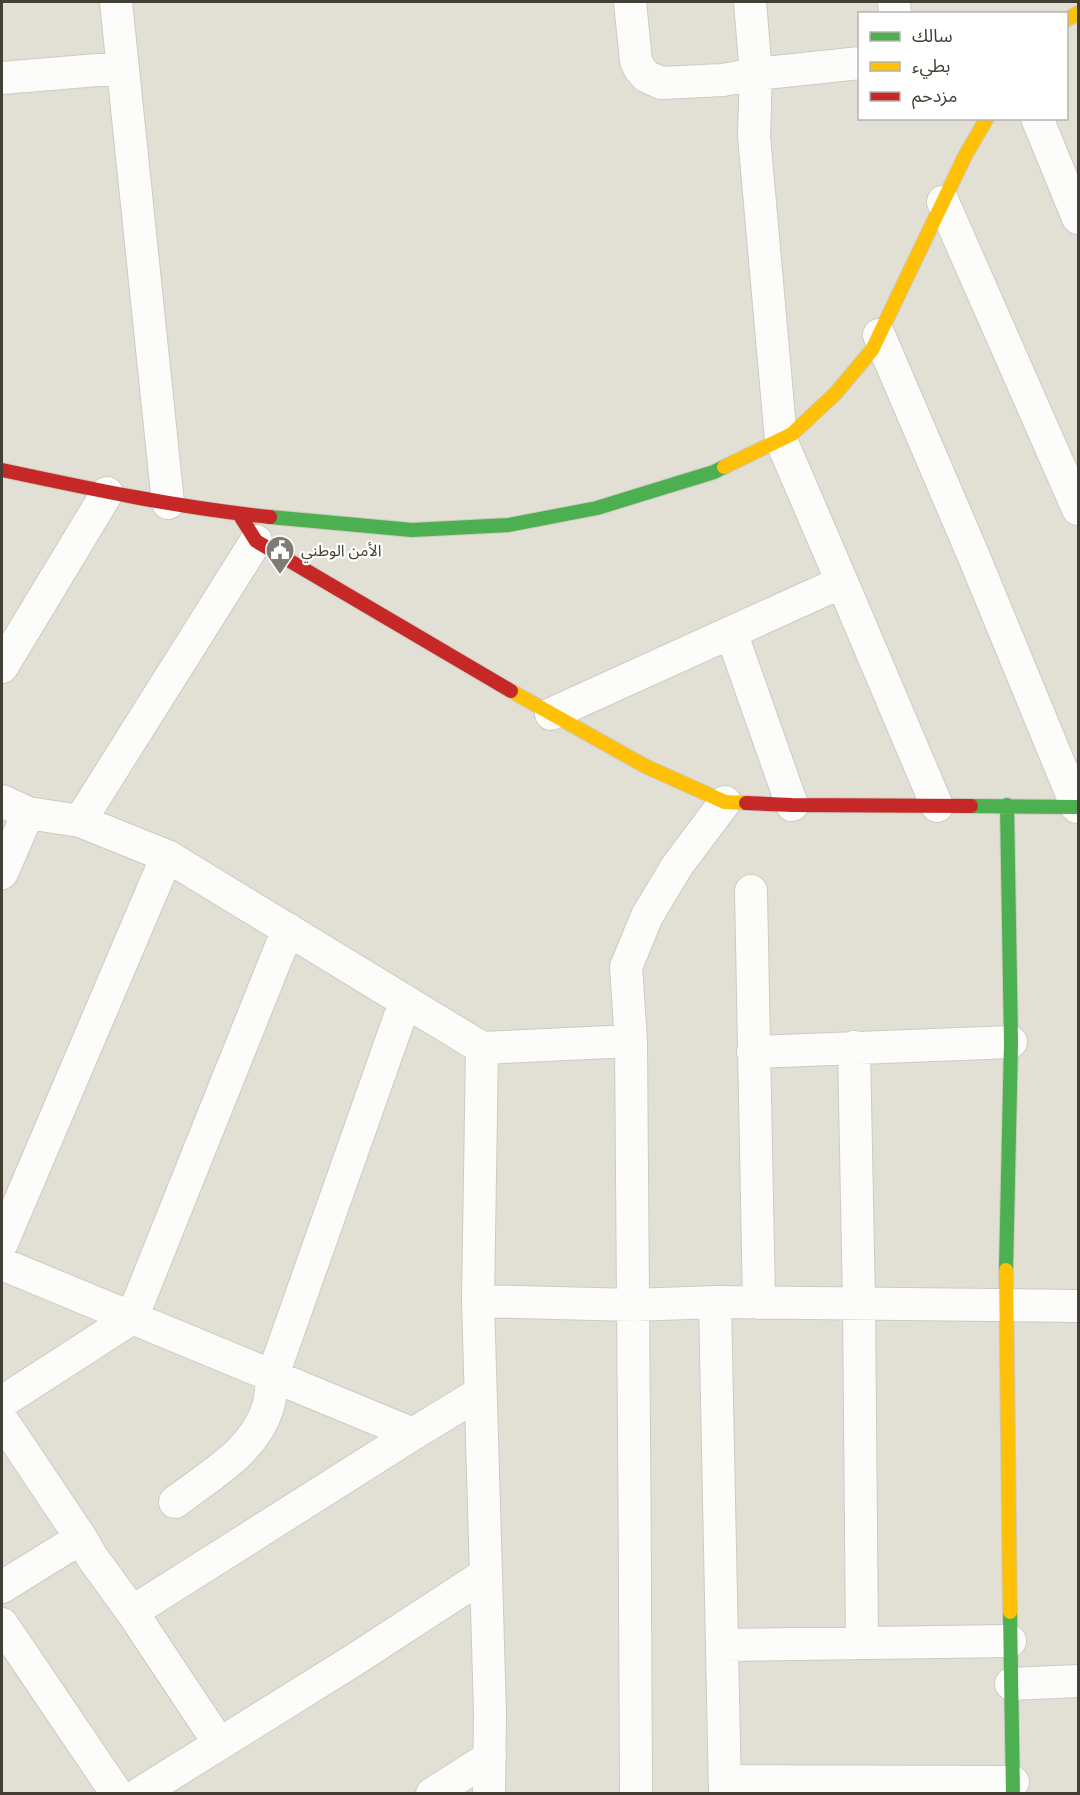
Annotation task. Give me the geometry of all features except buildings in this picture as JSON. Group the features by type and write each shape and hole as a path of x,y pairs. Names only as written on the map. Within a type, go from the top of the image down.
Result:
{"street":[{"path":"116,2 168,503"},
{"path":"630,2 636,61 646,76 661,83 723,80 756,74 858,63"},
{"path":"750,2 756,74 754,136 781,440 937,807"},
{"path":"2,78 122,69"},
{"path":"2,470 106,493 239,514 412,530 509,525 597,508 714,472 792,434 835,394 872,350 965,156 986,120"},
{"path":"1038,120 1078,218"},
{"path":"943,202 1078,509"},
{"path":"239,514 256,541 551,714 645,766 725,802 792,805 1078,807 879,335"},
{"path":"2,667 106,493"},
{"path":"80,821 256,541"},
{"path":"551,714 842,582"},
{"path":"730,632 792,805"},
{"path":"636,1794 634,1182 631,1041 626,967 647,916 677,866 725,802"},
{"path":"715,1302 725,1787 1013,1788 1005,1305 1011,1042 1007,805"},
{"path":"2,873 15,807 80,821 167,856 482,1048 631,1041"},
{"path":"2,1243 167,856"},
{"path":"751,891 759,1303"},
{"path":"2,1402 132,1318 288,929"},
{"path":"175,1502 233,1458 248,1444 258,1430 268,1407 273,1375 405,1002"},
{"path":"753,1052 1011,1042"},
{"path":"854,1047 862,1642"},
{"path":"482,1048 478,1301 486,1574 489,1794"},
{"path":"2,1263 413,1434"},
{"path":"478,1301 633,1305 715,1302 1078,1306"},
{"path":"132,1612 480,1393"},
{"path":"2,1420 219,1743"},
{"path":"2,1587 81,1538"},
{"path":"140,1794 486,1574"},
{"path":"4,1633 117,1794"},
{"path":"722,1645 1010,1641"},
{"path":"1011,1684 1078,1681"},
{"path":"432,1794 490,1757"}],"shaded area":[{"path":"2,2 1078,2 1078,1793 2,1793"}],"traffic: fast":[{"path":"270,517 412,530 509,525 597,508 724,467"},
{"path":"1006,1270 1011,1042 1007,805"},
{"path":"971,806 1078,807"},
{"path":"1010,1612 1013,1794"}],"traffic: slow":[{"path":"1068,19 1078,13"},
{"path":"724,467 792,434 835,394 872,350 965,156 986,120"},
{"path":"511,691 645,766 725,802 746,803"},
{"path":"1006,1270 1010,1612"}],"traffic: jam":[{"path":"2,470 169,503 270,517"},
{"path":"239,514 256,541 511,691"},
{"path":"746,803 971,806"}],"place":[{"name":"الأمن الوطني","path":"280,576"}]}
